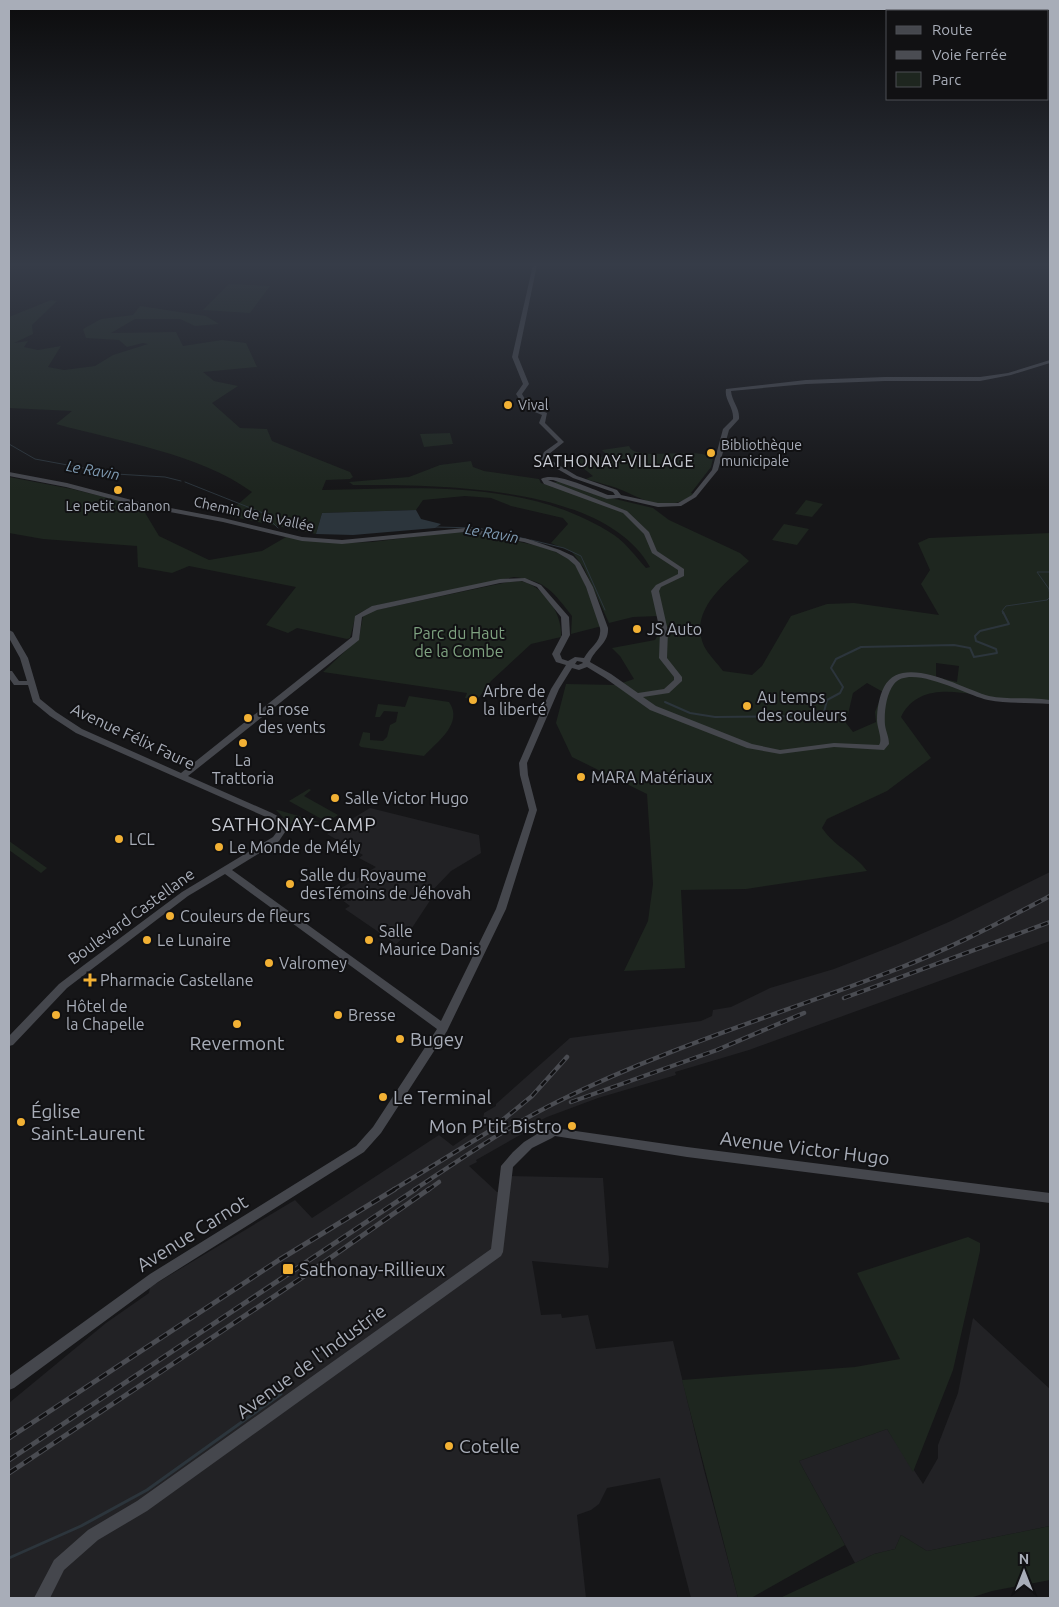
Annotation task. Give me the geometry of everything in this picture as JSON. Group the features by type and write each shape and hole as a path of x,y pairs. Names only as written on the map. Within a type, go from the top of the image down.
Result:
{"street":[{"path":"519,340 515,357 526,384 519,394 527,407 545,414 542,423 561,442 546,453 544,458 575,477 615,491 618,496"},
{"path":"636,696 666,691 672,688 678,681 678,677 663,658 664,631 655,591 658,586 679,578 682,574 682,569 654,552 647,533 625,512 543,481 554,478 607,497 618,496 658,506 685,503 694,496 714,470 727,433 726,429 736,419 737,413 728,397 728,390 796,382 885,379 980,379 1050,361"},
{"name":"Chemin de la Vallée","path":"9,474 67,485 138,504 223,520 302,540 342,542 465,530 522,541 555,550 577,562 606,635 596,648 577,664"},
{"path":"182,776 356,638 360,616 375,608 500,581 523,579 539,586 565,617 566,635 556,652 556,657 600,672 667,715 750,746 780,752 834,745 881,748 886,740 881,724 881,713 889,685 891,680 908,675 931,677 989,698 1050,702"},
{"name":"Avenue Félix Faure","path":"9,632 24,658 36,700 53,714 79,731 268,815 280,821 283,829"},
{"name":"Avenue Carnot","path":"9,1384 154,1278 360,1149 377,1130 443,1028 474,967 508,891 533,810 524,776 523,764 555,689 565,674 577,664"},
{"path":"9,673 17,682 30,683"},
{"name":"Boulevard Castellane","path":"9,1042 63,986 175,901 225,869 276,840 283,829"},
{"path":"225,869 443,1028"},
{"name":"Avenue Victor Hugo","path":"555,1132 687,1152 1050,1198"},
{"name":"Avenue de l'Industrie","path":"42,1598 59,1565 93,1535 142,1506 497,1252 507,1166 515,1155 530,1144 555,1132"}],"shaded area":[{"path":"416,510 421,519 441,524 435,528 353,535 316,534 322,513"},
{"path":"370,808 479,835 481,853 451,871 428,895 432,897 429,902 408,934 396,944 345,909 350,906 333,893 376,867 359,858 363,855 327,834"},
{"path":"1050,872 1050,941 749,1050 675,1072 676,1075 598,1098 547,1117 539,1121 536,1126 476,1160 477,1162 469,1166 497,1192 508,1192 509,1176 603,1178 608,1268 532,1261 541,1315 561,1314 562,1318 588,1315 596,1349 673,1341 704,1470 738,1598 691,1598 660,1478 607,1488 599,1504 591,1510 577,1515 586,1598 9,1598 9,1403 106,1323 149,1293 150,1287 295,1200 312,1218 439,1135 453,1146 482,1126 484,1113 496,1106 570,1038 701,1021 712,1016 713,1010 731,1007 770,988 834,969 898,944 951,921"},
{"path":"973,1318 1050,1389 1050,1526 927,1551 901,1535 895,1549 874,1554 855,1563 799,1461 887,1429 923,1484 938,1458 938,1445 958,1393"}],"green space":[{"path":"9,340 20,340 14,343 28,341 24,347 38,350 61,346 48,367 64,370 95,366 113,355 148,344 143,343 127,347 119,340 180,340 183,346 222,340 246,343 257,367 203,372 214,381 238,386 212,403 240,428 267,429 272,441 350,472 353,477 350,479 326,480 322,490 397,488 472,491 510,496 546,504 581,517 614,535 627,546 646,568 650,567 627,540 596,519 558,505 515,495 471,489 428,486 353,485 349,482 409,477 440,465 471,461 473,467 484,471 539,479 541,483 547,485 559,481 590,493 653,508 669,520 740,553 749,561 712,598 705,609 700,633 704,646 723,671 752,675 762,666 791,616 827,604 854,603 939,615 921,584 930,570 918,543 929,538 1050,533 1050,702 947,692 933,693 921,697 910,705 901,717 931,758 887,791 827,819 822,828 833,841 857,860 867,871 746,889 681,890 685,968 624,971 648,921 653,884 647,794 572,757 556,723 566,684 616,685 634,679 620,656 612,648 655,640 660,632 658,616 633,617 609,623 584,568 572,552 551,543 568,524 563,518 511,506 491,498 465,496 423,500 416,510 322,513 316,534 229,516 236,506 252,492 231,479 183,458 56,424 72,411 9,408","holes":["936,663 959,666 957,682 936,677","867,683 883,692 875,712 876,722 853,732 846,723 853,693"]},
{"path":"450,433 453,444 424,447 420,434"},
{"path":"629,446 634,451 642,453 693,453 704,454 713,458 711,467 691,493 694,494 685,500 667,504 651,502 586,479 593,476 572,459 602,457 606,454 602,450"},
{"path":"9,477 72,489 141,506 159,536 209,560 262,551 286,537 341,543 372,542 453,532 477,533 534,545 552,550 576,563 602,626 571,634 572,616 554,594 534,581 514,577 373,606 356,615 350,638 347,639 297,628 288,633 266,625 296,587 189,566 172,573 138,567 137,546 43,539 9,533"},
{"path":"806,500 823,504 812,517 795,514"},
{"path":"784,524 809,529 797,545 772,540"},
{"name":"Parc du Haut de la Combe","path":"521,581 537,589 550,602 559,619 561,637 531,644 491,681 477,700 465,698 467,693 323,672 359,638 363,616 371,611 508,582"},
{"path":"409,696 449,702 453,710 453,717 451,725 442,738 424,756 361,747 359,745 363,732 370,733 370,740 383,741 387,737 390,725 396,722 398,712 384,711 380,717 375,717 378,704 405,707"},
{"path":"309,789 311,790 304,796 338,815 327,822 289,801"},
{"path":"276,810 278,810 319,822 290,824"},
{"path":"9,841 47,868 41,873 9,850"},
{"path":"968,1237 980,1243 980,1251 953,1370 913,1472 887,1429 799,1461 845,1545 751,1598 738,1598 682,1380 855,1367 900,1359 857,1273"},
{"path":"1050,1526 1050,1580 992,1591 970,1598 780,1598 874,1554 895,1549 901,1535 927,1551"}],"waterway":[{"name":"Le Ravin","path":"9,444 35,459 116,474 165,477 181,481"},
{"name":"Le Ravin","path":"185,482 263,513 278,528"},
{"name":"Le Ravin","path":"435,527 478,528 526,539"},
{"name":"Le Ravin","path":"531,540 564,548 581,556 605,610"},
{"path":"1003,614 1002,611 1006,606 1047,600 1050,597 1049,589 1037,572 1050,572"},
{"path":"665,702 690,713 715,717 823,716 827,700 840,693 843,687 831,668 836,659 861,647 954,645 970,648 974,657 997,653 996,649 976,641 975,636 980,631 1009,624 1003,612"},
{"path":"9,1558 81,1526 147,1490 281,1394"}],"railway":[{"path":"414,1190 521,1121 600,1082 684,1047 917,961 975,935 1050,896"},
{"path":"844,998 1050,922"},
{"path":"571,1102 717,1050 804,1013"},
{"path":"393,1190 488,1132 532,1096 567,1057"},
{"path":"428,1190 439,1182"},
{"path":"9,1438 279,1260 395,1189"},
{"path":"9,1460 416,1189"},
{"path":"9,1473 300,1279 429,1189"}],"place":[{"name":"Vival","path":"508,405"},
{"name":"Bibliothèque municipale","path":"711,453"},
{"name":"Le petit cabanon","path":"118,490"},
{"name":"JS Auto","path":"637,629"},
{"name":"Arbre de la liberté","path":"473,700"},
{"name":"Au temps des couleurs","path":"747,706"},
{"name":"La rose des vents","path":"248,718"},
{"name":"La Trattoria","path":"243,743"},
{"name":"MARA Matériaux","path":"581,777"},
{"name":"Salle Victor Hugo","path":"335,798"},
{"name":"LCL","path":"119,839"},
{"name":"Le Monde de Mély","path":"219,847"},
{"name":"Salle du Royaume desTémoins de Jéhovah","path":"290,884"},
{"name":"Couleurs de fleurs","path":"170,916"},
{"name":"Le Lunaire","path":"147,940"},
{"name":"Salle Maurice Danis","path":"369,940"},
{"name":"Valromey","path":"269,963"},
{"name":"Pharmacie Castellane","path":"90,980"},
{"name":"Hôtel de la Chapelle","path":"56,1015"},
{"name":"Bresse","path":"338,1015"},
{"name":"Revermont","path":"237,1024"},
{"name":"Bugey","path":"400,1039"},
{"name":"Le Terminal","path":"383,1097"},
{"name":"Église Saint-Laurent","path":"21,1122"},
{"name":"Mon P'tit Bistro","path":"572,1126"},
{"name":"Sathonay-Rillieux","path":"288,1269"},
{"name":"Cotelle","path":"449,1446"}],"district":[{"name":"SATHONAY-VILLAGE","path":"614,461"},
{"name":"SATHONAY-CAMP","path":"294,824"}]}
